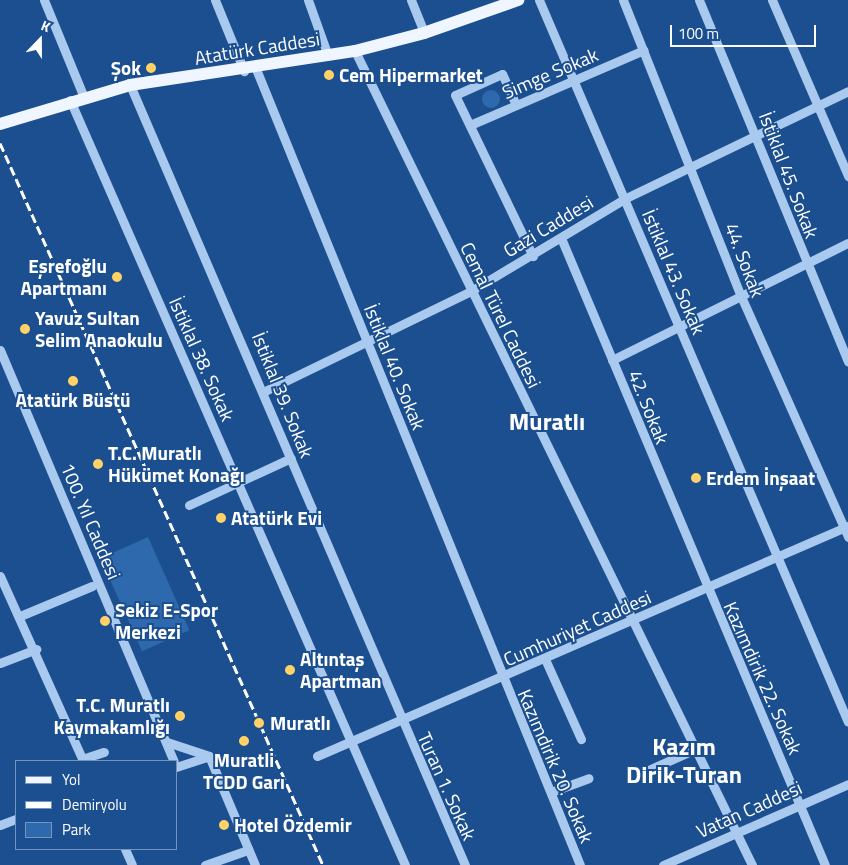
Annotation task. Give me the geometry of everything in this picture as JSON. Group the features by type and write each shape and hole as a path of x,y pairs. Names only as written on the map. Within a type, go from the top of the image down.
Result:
{"main road":[{"name":"Atatürk Caddesi","path":"0,124 83,95 130,84 250,70 355,51 424,33 498,4 518,0"}],"street":[{"name":"İstiklal 40. Sokak","path":"215,0 250,70 368,343 502,679"},
{"path":"308,0 328,56"},
{"path":"411,0 424,33"},
{"name":"İstiklal 43. Sokak","path":"539,0 626,198 776,557 848,722"},
{"name":"44. Sokak","path":"623,0 692,165 740,294 846,527 848,537"},
{"name":"İstiklal 45. Sokak","path":"699,0 757,133 804,263 848,361"},
{"path":"772,0 815,104 848,176"},
{"path":"48,1 83,95"},
{"name":"Simge Sokak","path":"470,125 644,50"},
{"name":"Cemal Türel Caddesi","path":"355,51 633,620 739,832 752,865"},
{"path":"516,106 502,74 455,95 533,256"},
{"name":"İstiklal 39. Sokak","path":"130,84 265,391 400,721"},
{"name":"Gazi Caddesi","path":"265,391 368,343 471,290 533,256 626,198 815,104 848,91"},
{"name":"İstiklal 38. Sokak","path":"70,100 405,865"},
{"name":"42. Sokak","path":"561,238 706,588"},
{"path":"612,360 679,328 740,294 848,243"},
{"name":"100. Yıl Caddesi","path":"0,350 174,760"},
{"path":"189,505 291,458"},
{"name":"Cumhuriyet Caddesi","path":"317,756 502,679 846,527"},
{"path":"0,576 36,649 83,760 104,752"},
{"path":"20,616 92,586"},
{"name":"Kazımdirik 22. Sokak","path":"706,588 801,804 825,865"},
{"path":"0,664 36,649"},
{"path":"545,659 581,739"},
{"name":"Kazımdirik 20. Sokak","path":"502,679 580,865"},
{"name":"Turan 1. Sokak","path":"400,721 465,865"},
{"path":"167,742 209,756 255,865"},
{"path":"646,772 698,748"},
{"path":"178,765 209,756"},
{"path":"551,792 589,778"},
{"name":"Vatan Caddesi","path":"663,865 848,784"},
{"path":"0,825 15,819"},
{"path":"126,850 132,865"},
{"path":"205,865 248,850"}],"green space":[{"path":"491,90 497,93 500,99 497,105 491,108 485,105 482,99 485,93"},
{"path":"148,537 189,630 142,651 100,558"}],"railway":[{"path":"0,143 323,865"}],"place":[{"name":"Şok","path":"151,68"},
{"name":"Cem Hipermarket","path":"329,75"},
{"name":"Eşrefoğlu Apartmanı","path":"117,277"},
{"name":"Yavuz Sultan Selim Anaokulu","path":"25,329"},
{"name":"Atatürk Büstü","path":"73,381"},
{"name":"T.C. Muratlı Hükümet Konağı","path":"98,464"},
{"name":"Erdem İnşaat","path":"696,478"},
{"name":"Atatürk Evi","path":"221,518"},
{"name":"Sekiz E-Spor Merkezi","path":"105,621"},
{"name":"Altıntaş Apartman","path":"290,670"},
{"name":"T.C. Muratlı Kaymakamlığı","path":"180,716"},
{"name":"Muratlı","path":"259,723"},
{"name":"Muratli TCDD Garı","path":"244,741"},
{"name":"Hotel Özdemir","path":"224,825"}],"district":[{"name":"Muratlı","path":"547,422"},
{"name":"Kazım Dirik-Turan","path":"684,761"}]}
